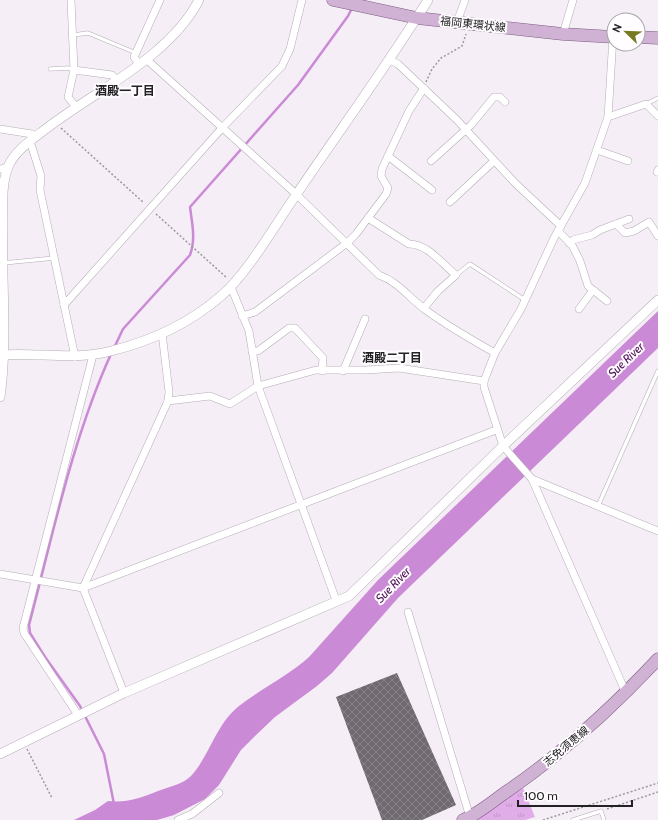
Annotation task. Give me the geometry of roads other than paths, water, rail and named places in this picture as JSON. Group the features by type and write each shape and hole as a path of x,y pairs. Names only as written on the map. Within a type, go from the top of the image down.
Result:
{"main road":[{"name":"福岡東環状線","path":"333,0 417,18 563,34 606,37"},
{"path":"646,37 658,38"},
{"name":"志免須恵線","path":"468,819 534,773 573,741 626,693 658,658"}],"street":[{"path":"71,0 74,36 74,70 68,96 76,107"},
{"path":"160,0 134,57 222,128 296,194 379,275 390,279 410,294 424,308 456,330 495,353"},
{"path":"0,397 2,354 1,238 4,168 32,139 55,121 142,62 182,27 199,0"},
{"path":"64,305 222,128 282,66 290,49 302,0"},
{"path":"2,354 75,357 93,355 112,351 162,333 198,314 232,285 390,60 428,0"},
{"path":"463,23 465,0"},
{"path":"563,34 573,0"},
{"path":"613,52 608,118 585,184 559,228 525,300 495,353 484,381 496,430 504,449 530,477 626,693"},
{"path":"390,60 398,64 424,88 559,228 570,243 580,261 585,281 607,302"},
{"path":"74,70 112,75 116,79"},
{"path":"242,316 255,312 347,243 368,218 386,194 388,188 382,176 382,169 409,110 424,88"},
{"path":"431,161 466,130 494,97 500,97 505,102"},
{"path":"608,118 646,104 658,116"},
{"path":"0,129 32,134 41,176 40,190 75,357"},
{"path":"597,150 628,161"},
{"path":"388,156 432,190"},
{"path":"450,202 494,161"},
{"path":"368,218 409,244 416,244 423,247 456,275 438,291 424,308"},
{"path":"570,243 573,240 592,235 600,230 629,219"},
{"path":"616,224 625,232 628,232 649,222 658,236"},
{"path":"232,285 242,316 249,331 258,386 336,600"},
{"path":"579,308 593,290"},
{"path":"0,754 124,693 209,658 336,600 349,596 658,300"},
{"path":"343,371 365,319"},
{"path":"252,351 258,351 289,328 295,328 323,358 322,371"},
{"path":"124,693 83,588 168,401 169,392 162,333"},
{"path":"78,715 24,633 23,628 93,355"},
{"path":"168,401 210,396 230,404 258,386 316,370 343,371 399,368 484,381"},
{"path":"0,574 83,588 496,430"},
{"path":"530,477 658,532"},
{"path":"408,612 468,819"},
{"path":"178,820 192,814 219,793"}],"lane":[{"path":"74,36 88,33 136,53"},
{"path":"50,69 68,68 74,70"},
{"path":"646,104 658,98"},
{"path":"1,265 55,258"},
{"path":"456,275 470,264 525,300"},
{"path":"598,506 658,371"},
{"path":"573,820 601,811 604,820"}],"water":[{"name":"Sue River","path":"658,311 658,348 398,598 332,673 275,717 255,736 241,750 219,785 205,799 174,815 157,820 74,820 95,810 108,801 127,801 139,798 188,779 198,768 224,722 231,713 309,657 378,580"}],"waterway":[{"path":"114,348 123,329 190,255 193,243 190,207 298,85 348,16 352,8"},
{"path":"111,354 97,387 74,454 29,625 30,633 45,657 80,706 104,754 114,804"}],"district":[{"name":"酒殿一丁目","path":"125,91"},
{"name":"酒殿二丁目","path":"392,358"}]}
